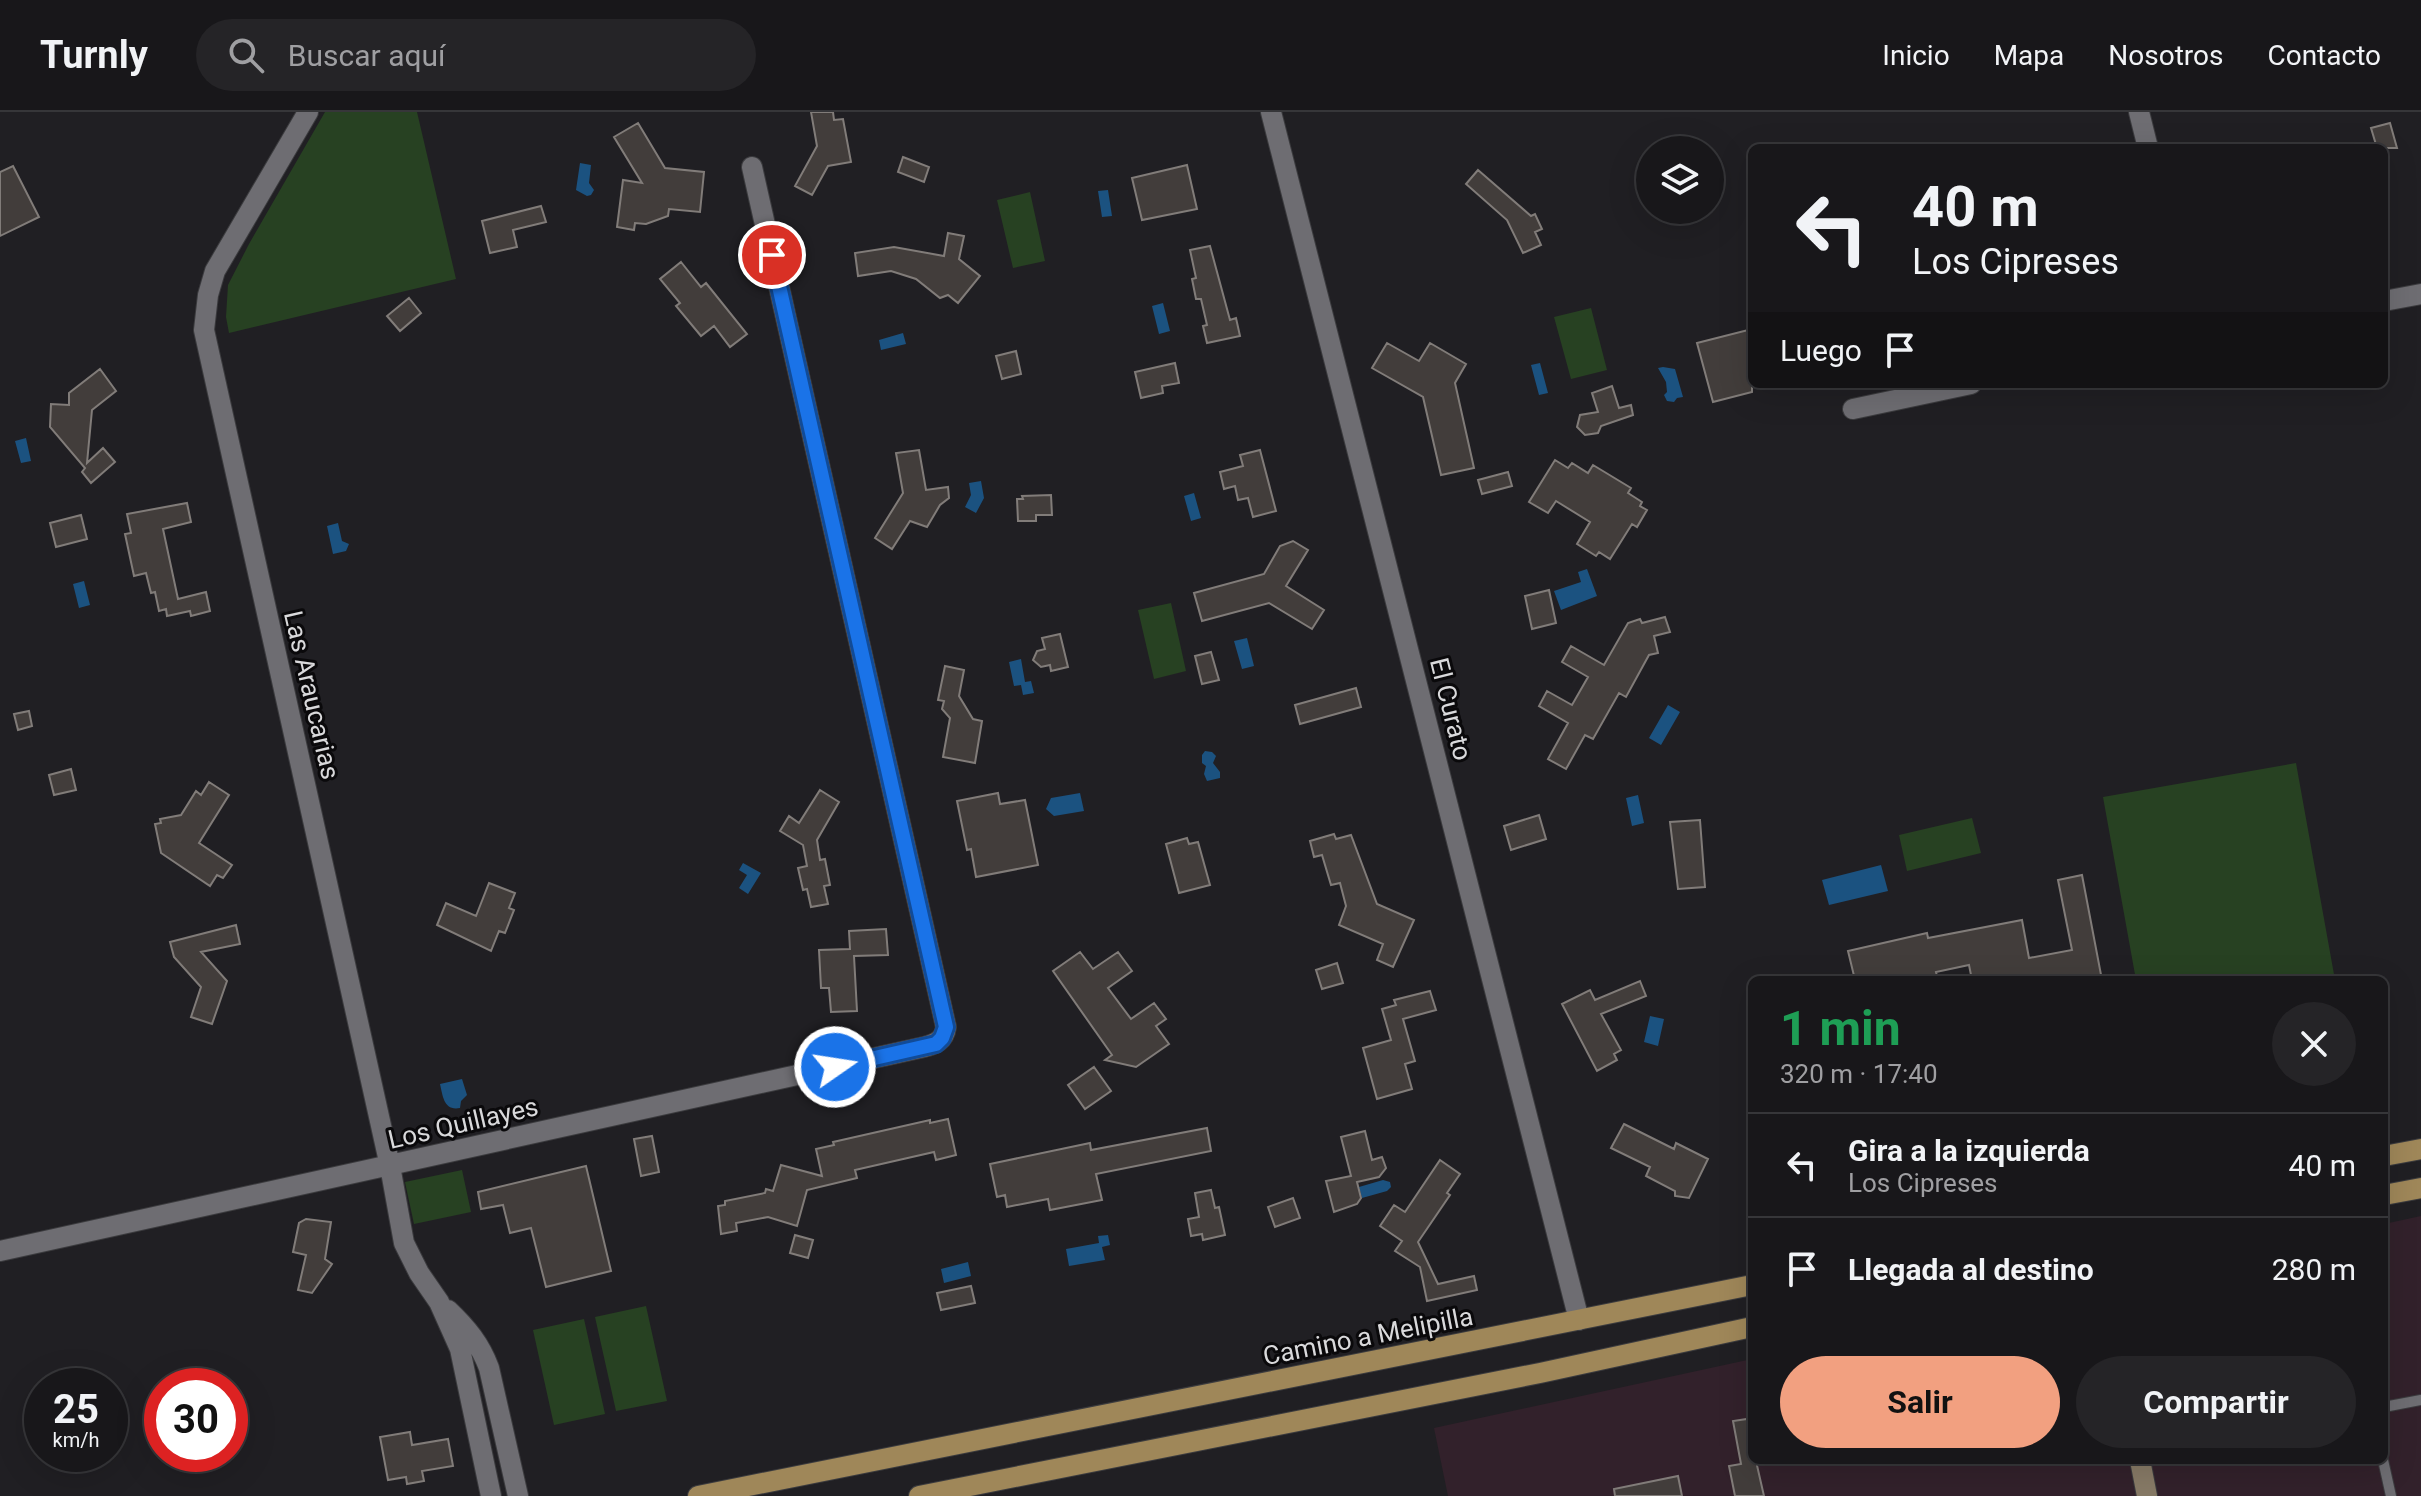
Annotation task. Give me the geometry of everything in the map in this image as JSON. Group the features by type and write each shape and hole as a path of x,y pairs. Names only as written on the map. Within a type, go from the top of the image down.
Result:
{"main road":[{"path":"2388,1155 2421,1149"},
{"path":"2388,1194 2421,1188"},
{"name":"Camino a Melipilla","path":"698,1496 1748,1286"},
{"path":"919,1496 1540,1373 1748,1328"}],"street":[{"name":"Las Araucarias","path":"308,112 215,271 208,295 204,330 390,1166 404,1243 419,1273 439,1302 460,1349 491,1496"},
{"name":"El Curato","path":"1271,112 1579,1320"},
{"path":"2139,112 2147,144"},
{"name":"Los Quillayes","path":"0,1251 936,1044 942,1038 946,1027 752,167"},
{"path":"2388,300 2421,294"},
{"path":"1853,409 1952,388"},
{"name":"Las Araucarias","path":"439,1302 466,1327 482,1349 518,1496"},
{"path":"2141,1464 2147,1496"}],"lane":[{"path":"2388,1406 2421,1400"},
{"path":"2384,1464 2391,1496"}],"shaded area":[{"path":"2421,1216 2421,1496 1448,1496 1434,1428 1748,1360 1748,1464 2388,1464 2388,1223"}],"green space":[{"path":"325,112 417,112 456,279 229,333 226,317 228,285"},
{"path":"1030,192 1045,261 1013,268 997,200"},
{"path":"1591,308 1607,370 1571,379 1554,317"},
{"path":"1171,603 1186,671 1154,679 1138,610"},
{"path":"2296,763 2334,976 2135,976 2103,797"},
{"path":"1972,818 1981,853 1907,871 1899,835"},
{"path":"462,1170 471,1212 414,1224 405,1182"},
{"path":"646,1306 667,1401 616,1411 595,1317"},
{"path":"584,1319 605,1414 554,1425 533,1330"}],"water":[{"path":"580,163 591,165 589,183 594,190 591,195 576,190"},
{"path":"1108,190 1112,216 1102,217 1098,191"},
{"path":"1163,303 1170,331 1159,334 1152,306"},
{"path":"903,333 906,344 881,350 879,340"},
{"path":"1540,363 1548,393 1539,395 1531,365"},
{"path":"1658,368 1675,369 1683,397 1674,402 1667,401 1664,395 1667,392 1666,382"},
{"path":"26,438 31,461 21,463 15,441"},
{"path":"981,481 984,498 976,513 965,507 971,495 969,483"},
{"path":"1194,493 1201,518 1191,521 1184,496"},
{"path":"338,523 342,541 349,544 346,551 333,554 327,526"},
{"path":"1587,569 1597,596 1561,610 1554,591 1581,582 1578,572"},
{"path":"84,581 90,605 79,608 73,584"},
{"path":"1247,638 1254,666 1242,669 1234,641"},
{"path":"1021,659 1025,682 1031,681 1034,693 1023,695 1021,685 1014,686 1009,662"},
{"path":"1668,705 1680,712 1661,745 1649,738"},
{"path":"1205,751 1216,756 1213,763 1220,772 1220,778 1207,781 1204,774 1206,766 1202,763"},
{"path":"1080,793 1084,811 1054,816 1046,809 1051,798"},
{"path":"1638,795 1644,823 1632,826 1626,798"},
{"path":"743,863 761,873 748,894 739,888 747,875 739,870"},
{"path":"1881,865 1888,891 1829,905 1822,880"},
{"path":"1650,1016 1664,1019 1658,1046 1644,1042"},
{"path":"462,1079 467,1095 461,1101 460,1108 451,1107 445,1102 440,1084"},
{"path":"1383,1180 1390,1182 1391,1187 1387,1191 1362,1198 1359,1187"},
{"path":"1108,1235 1110,1245 1102,1247 1105,1260 1069,1266 1066,1249 1099,1243 1098,1236"},
{"path":"968,1262 971,1276 944,1283 941,1269"}],"building":[{"path":"811,112 833,112 834,120 843,119 851,162 828,166 812,195 795,186 817,146"},
{"path":"638,123 665,168 704,172 700,212 669,209 668,216 646,224 635,223 634,230 617,227 623,180 642,183 614,137"},
{"path":"2390,123 2397,148 2376,144 2371,128"},
{"path":"903,157 929,167 924,182 898,172"},
{"path":"1187,165 1197,209 1142,220 1132,178"},
{"path":"13,166 39,217 0,236 0,172"},
{"path":"1478,170 1531,216 1535,214 1542,229 1535,232 1541,245 1523,253 1507,220 1466,184"},
{"path":"541,206 546,222 513,230 517,247 490,253 482,221"},
{"path":"948,233 964,236 959,259 980,276 958,303 948,295 940,298 916,279 891,271 858,276 855,253 894,247 944,256"},
{"path":"1210,246 1230,320 1236,318 1240,336 1207,343 1203,326 1207,325 1201,299 1196,299 1192,279 1196,278 1190,250"},
{"path":"681,262 701,287 706,283 747,334 730,347 714,326 701,336 676,306 680,303 660,279"},
{"path":"409,298 421,313 400,331 387,316"},
{"path":"1748,330 1748,388 1752,388 1752,392 1713,402 1697,343"},
{"path":"1387,343 1419,361 1430,343 1466,364 1455,383 1474,468 1441,475 1423,397 1372,368"},
{"path":"1016,351 1021,374 1002,379 996,356"},
{"path":"1175,363 1179,383 1162,386 1163,393 1141,398 1135,372"},
{"path":"100,369 116,391 92,410 87,463 103,448 115,462 91,483 82,472 85,468 50,427 51,404 69,405 69,393"},
{"path":"1612,386 1619,408 1631,405 1633,415 1601,426 1598,433 1585,435 1577,427 1580,415 1598,412 1592,393"},
{"path":"919,450 926,490 948,487 949,498 940,505 927,527 910,521 892,549 875,538 903,493 896,453"},
{"path":"1260,450 1276,511 1253,517 1248,498 1238,500 1235,486 1224,489 1220,472 1243,466 1240,455"},
{"path":"1555,460 1568,468 1572,463 1588,473 1593,465 1631,488 1628,493 1642,502 1640,506 1647,510 1637,527 1632,524 1610,559 1599,552 1596,556 1577,544 1590,522 1556,501 1548,513 1529,502"},
{"path":"1508,472 1512,486 1482,494 1478,480"},
{"path":"1051,495 1052,515 1036,515 1036,521 1018,521 1017,499"},
{"path":"187,503 191,522 163,529 178,599 206,592 210,611 191,616 190,611 167,616 166,609 159,611 146,573 134,576 125,534 131,533 127,514"},
{"path":"81,515 87,539 56,547 50,523"},
{"path":"1293,541 1308,550 1286,586 1324,610 1312,629 1269,603 1202,621 1194,593 1264,574 1280,546"},
{"path":"1549,590 1556,623 1532,629 1525,596"},
{"path":"1665,617 1670,632 1654,636 1658,653 1649,655 1626,697 1619,693 1593,739 1585,735 1566,769 1548,759 1568,723 1539,706 1547,691 1572,705 1588,677 1562,662 1571,646 1604,665 1628,623"},
{"path":"1060,634 1068,667 1051,671 1050,665 1041,667 1033,660 1037,651 1045,649 1042,638"},
{"path":"1211,652 1219,680 1202,684 1195,656"},
{"path":"945,666 964,670 959,696 973,719 982,721 975,763 943,757 950,718 942,709 944,701 938,700"},
{"path":"1356,688 1361,707 1300,724 1295,705"},
{"path":"29,711 32,726 18,730 14,714"},
{"path":"71,769 76,790 54,795 49,775"},
{"path":"209,782 229,795 199,843 232,865 223,878 217,875 210,886 161,853 155,824 161,823 160,819 181,815 196,791 201,795"},
{"path":"820,790 839,802 817,840 820,860 825,859 830,885 824,886 828,904 811,907 798,868 807,866 803,845 780,831 789,816 799,823"},
{"path":"998,793 1000,804 1025,800 1038,865 976,877 957,801"},
{"path":"1539,815 1546,839 1511,850 1504,826"},
{"path":"1700,820 1705,887 1678,889 1670,822"},
{"path":"1334,834 1336,839 1351,835 1377,904 1414,920 1393,967 1377,960 1383,944 1339,925 1346,906 1340,883 1331,885 1322,855 1314,857 1310,841"},
{"path":"1187,838 1189,844 1198,842 1210,885 1179,893 1166,844"},
{"path":"2082,875 2101,976 1971,976 1969,965 1936,972 1937,976 1854,976 1848,951 1927,933 1928,938 2022,920 2029,958 2072,950 2058,880"},
{"path":"489,883 515,893 509,908 514,910 505,933 499,931 491,951 437,925 446,903 476,916"},
{"path":"236,925 240,944 201,952 227,981 212,1024 191,1017 201,987 174,957 170,942"},
{"path":"886,929 888,955 854,956 857,1011 831,1012 829,988 821,988 819,950 850,949 849,931"},
{"path":"1080,952 1093,969 1118,952 1132,971 1108,988 1131,1019 1154,1003 1166,1019 1156,1026 1169,1044 1136,1067 1105,1060 1112,1055 1053,971"},
{"path":"1337,963 1343,983 1322,989 1316,970"},
{"path":"1640,981 1646,996 1601,1014 1621,1050 1614,1054 1617,1060 1597,1071 1562,1004 1590,990 1595,1000"},
{"path":"1430,991 1436,1010 1403,1019 1415,1061 1405,1064 1412,1089 1377,1099 1363,1048 1391,1040 1382,1009 1396,1005 1394,1000"},
{"path":"1094,1067 1111,1091 1085,1109 1068,1085"},
{"path":"948,1119 956,1155 936,1160 934,1152 855,1170 857,1178 807,1190 797,1226 768,1217 736,1223 737,1231 721,1234 718,1206 725,1205 725,1201 765,1193 766,1189 773,1191 781,1165 822,1176 816,1149 834,1145 833,1142 930,1120 930,1123"},
{"path":"1624,1124 1674,1149 1676,1143 1708,1159 1689,1198 1675,1196 1675,1191 1646,1176 1650,1167 1611,1148"},
{"path":"1207,1128 1211,1151 1096,1174 1102,1200 1050,1210 1048,1199 1007,1207 1005,1195 997,1197 990,1164 1090,1143 1091,1150"},
{"path":"1365,1131 1372,1160 1382,1157 1386,1168 1379,1177 1357,1182 1361,1198 1357,1204 1334,1212 1326,1181 1351,1176 1341,1137"},
{"path":"652,1136 659,1172 641,1176 634,1139"},
{"path":"1440,1160 1460,1174 1447,1193 1450,1195 1418,1242 1438,1284 1474,1276 1477,1290 1427,1301 1420,1267 1395,1251 1402,1241 1380,1226 1394,1205 1405,1212"},
{"path":"586,1166 611,1271 546,1287 531,1228 510,1233 503,1205 481,1209 478,1192"},
{"path":"1211,1190 1215,1208 1219,1207 1225,1235 1203,1240 1202,1234 1191,1236 1188,1219 1199,1217 1195,1193"},
{"path":"1293,1198 1300,1218 1275,1227 1268,1207"},
{"path":"306,1219 331,1222 325,1259 332,1264 312,1293 298,1290 306,1255 293,1252 299,1223"},
{"path":"795,1235 813,1240 808,1258 790,1253"},
{"path":"971,1286 975,1303 941,1310 937,1293"},
{"path":"1747,1419 1748,1464 1757,1464 1764,1496 1735,1496 1729,1466 1741,1464 1733,1421"},
{"path":"410,1432 412,1445 448,1439 453,1466 422,1471 424,1481 407,1484 406,1477 388,1480 380,1437"},
{"path":"1678,1476 1682,1496 1615,1496 1614,1489"}],"route":[{"path":"772,255 946,1027 936,1044 835,1067"}]}
